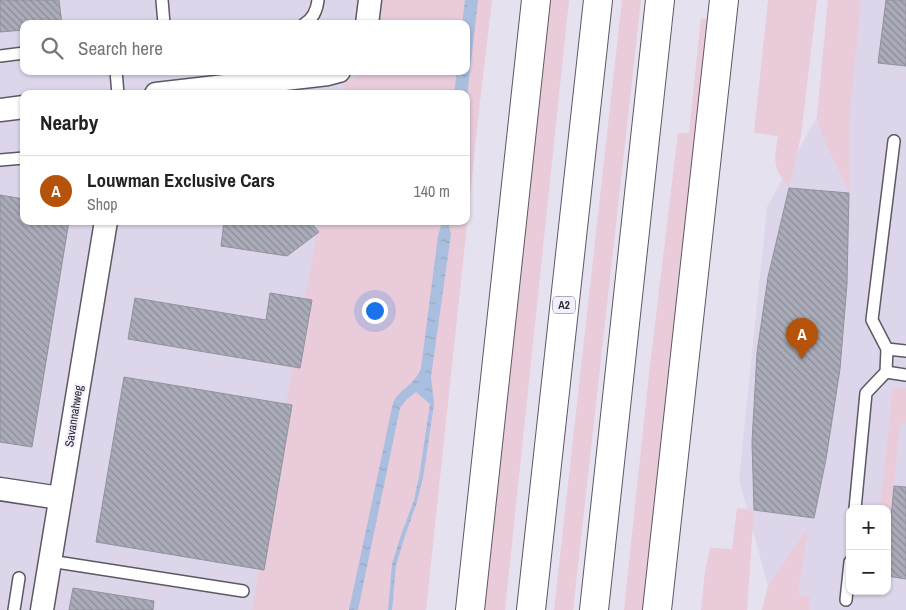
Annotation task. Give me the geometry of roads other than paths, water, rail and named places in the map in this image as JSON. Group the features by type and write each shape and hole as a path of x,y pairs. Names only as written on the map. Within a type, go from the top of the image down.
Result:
{"highway":[{"path":"470,610 536,0"},
{"name":"A2","path":"531,610 598,0"},
{"path":"594,610 660,0"},
{"path":"657,610 724,0"}],"street":[{"path":"368,20 370,0"},
{"path":"190,90 319,75"},
{"path":"0,110 20,108"},
{"name":"Savannahweg","path":"42,610 105,225"},
{"path":"0,489 60,498"}],"lane":[{"path":"162,0 164,20"},
{"path":"309,20 317,8 318,0"},
{"path":"0,56 20,54"},
{"path":"116,75 118,90"},
{"path":"855,505 866,393 886,372 887,349 872,320 894,141"},
{"path":"0,160 20,158"},
{"path":"887,349 906,351"},
{"path":"886,372 906,375"},
{"path":"50,561 243,591"},
{"path":"14,610 19,578"},
{"path":"846,600 847,595"}],"water":[{"path":"465,0 478,0 470,71 470,20 462,20"},
{"path":"456,75 470,75 468,90 455,90"},
{"path":"441,225 449,225 451,234 431,377 434,404 423,478 396,565 392,610 388,610 392,564 414,500 430,404 416,392 400,408 358,610 349,610 393,403 400,393 416,378 421,368 438,236"}],"place":[{"name":"Louwman Exclusive Cars","path":"802,359"}]}
